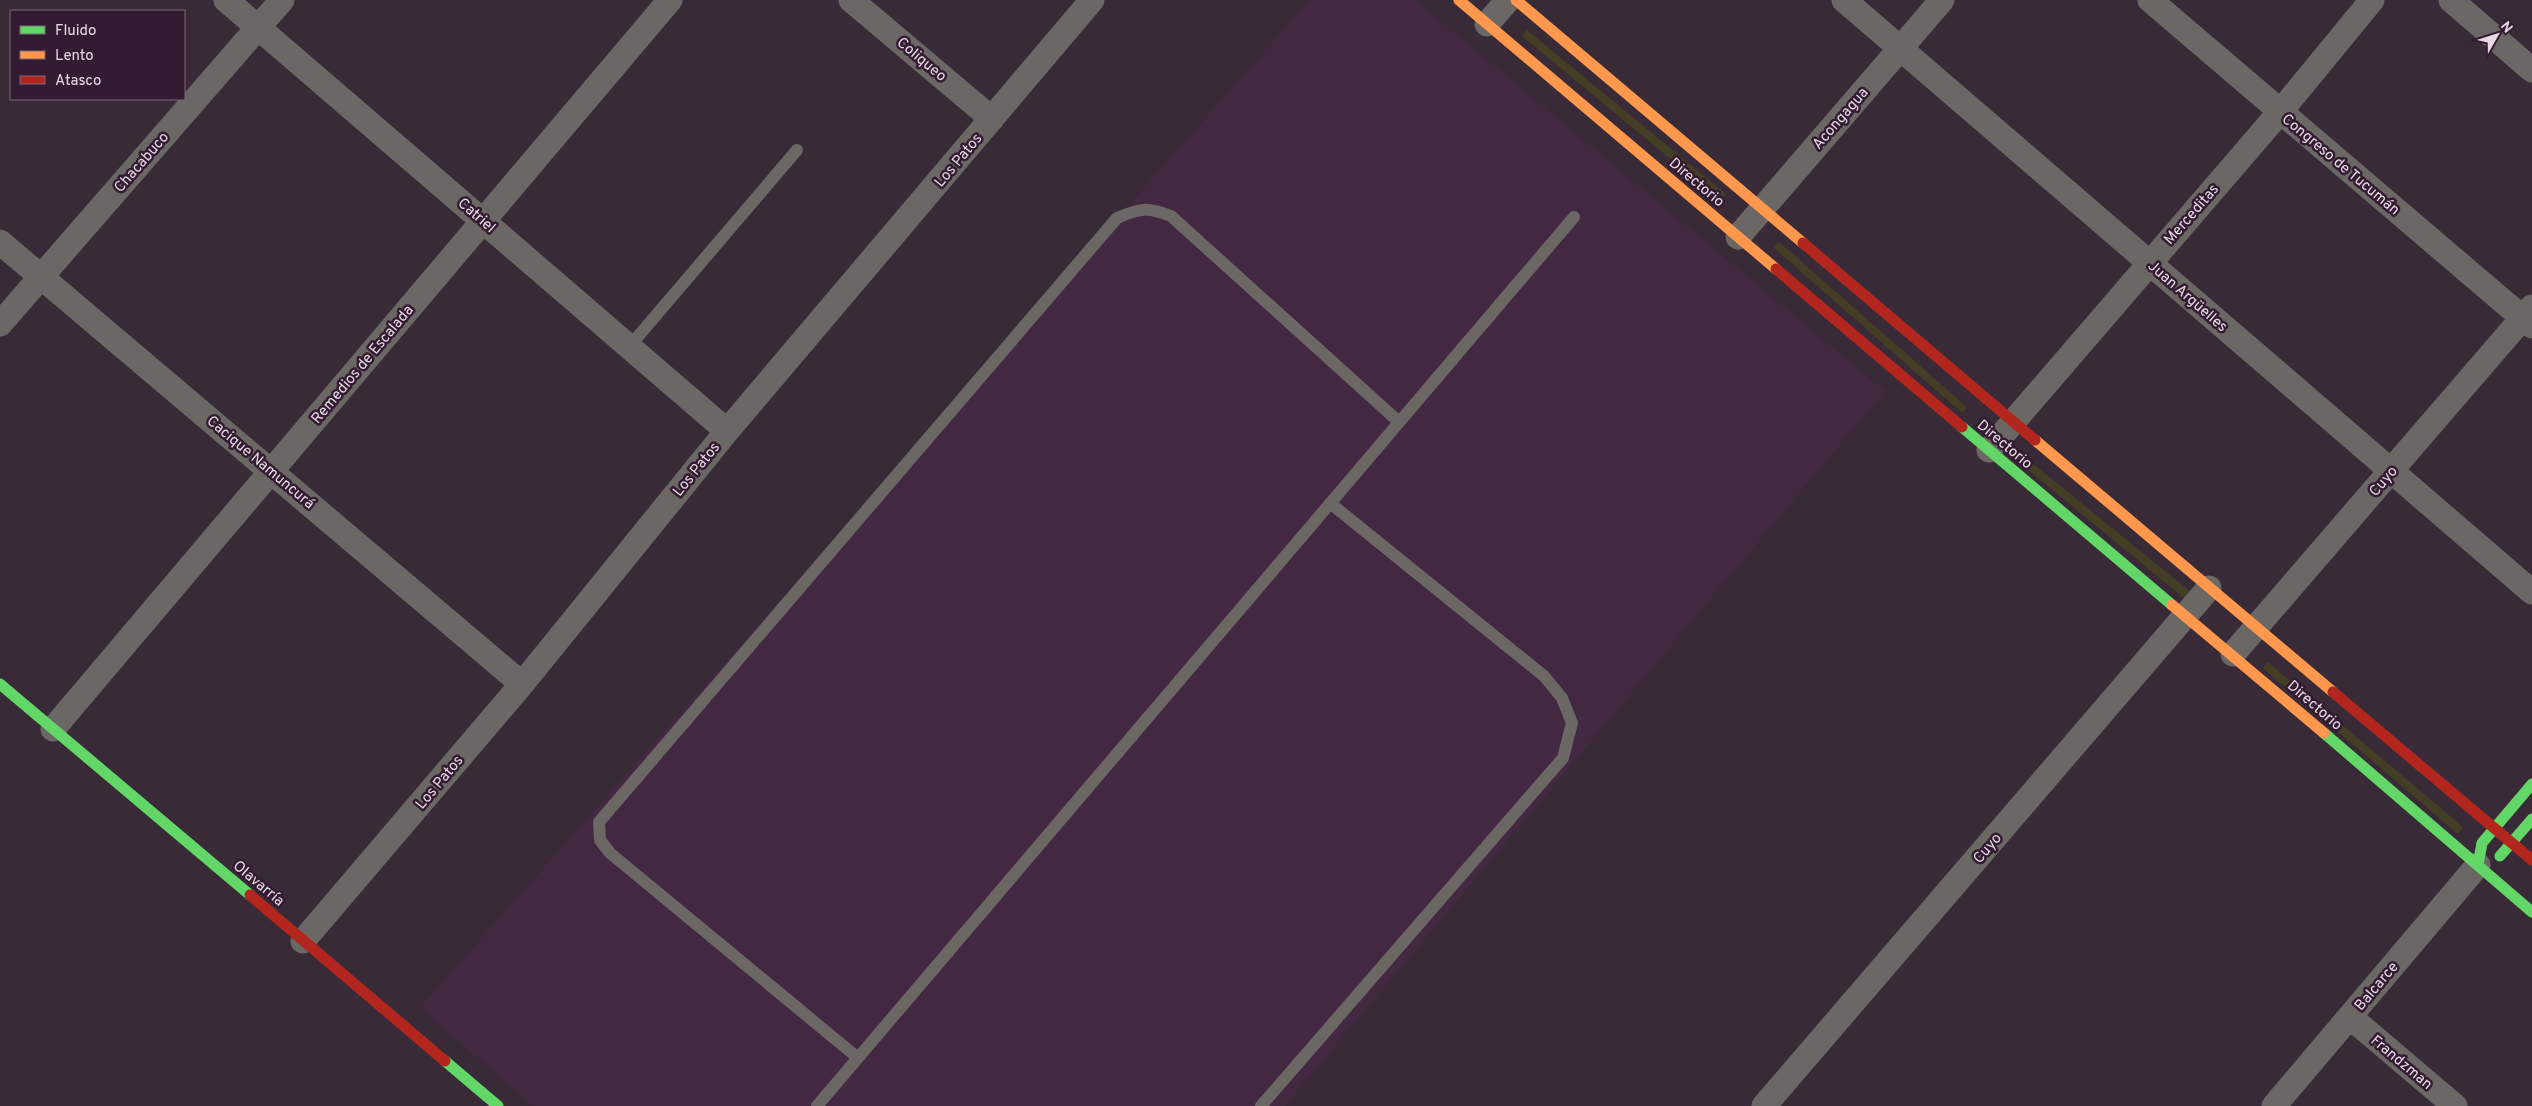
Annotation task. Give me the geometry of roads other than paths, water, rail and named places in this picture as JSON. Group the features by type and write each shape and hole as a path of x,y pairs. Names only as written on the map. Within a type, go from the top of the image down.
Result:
{"main road":[{"name":"Directorio","path":"1459,0 2186,617 2233,654 2532,912"},
{"name":"Directorio","path":"1516,0 2255,628 2532,860"},
{"name":"Olavarría","path":"0,684 498,1106"},
{"path":"2532,784 2482,843 2478,865 2499,858 2532,819"}],"street":[{"name":"Catriel","path":"226,0 727,431"},
{"name":"Chacabuco","path":"0,324 282,0"},
{"name":"Remedios de Escalada","path":"53,729 670,0"},
{"name":"Coliqueo","path":"851,0 992,119"},
{"name":"Los Patos","path":"304,941 522,684 727,431 1092,0"},
{"path":"1487,24 1508,0"},
{"name":"Juan Argüelles","path":"1844,0 2532,592"},
{"name":"Acongagua","path":"1738,237 1942,0"},
{"name":"Congreso de Tucumán","path":"2150,0 2280,112 2529,317"},
{"name":"Merceditas","path":"1989,450 2280,112 2372,0"},
{"path":"2451,0 2532,70"},
{"name":"Cacique Namuncurá","path":"0,242 522,684"},
{"name":"Cuyo","path":"2233,654 2529,317"},
{"name":"Cuyo","path":"1764,1106 2209,588"},
{"name":"Balcarce","path":"2274,1106 2478,865"},
{"name":"Frandzman","path":"2350,1017 2455,1106"}],"lane":[{"path":"630,347 797,150"},
{"path":"858,1058 610,853 600,840 599,822 1117,218 1138,209 1155,210 1171,216 1399,422"},
{"path":"817,1106 1574,217"},
{"path":"1262,1106 1563,758 1572,723 1562,698 1544,676 1330,503"}]}
